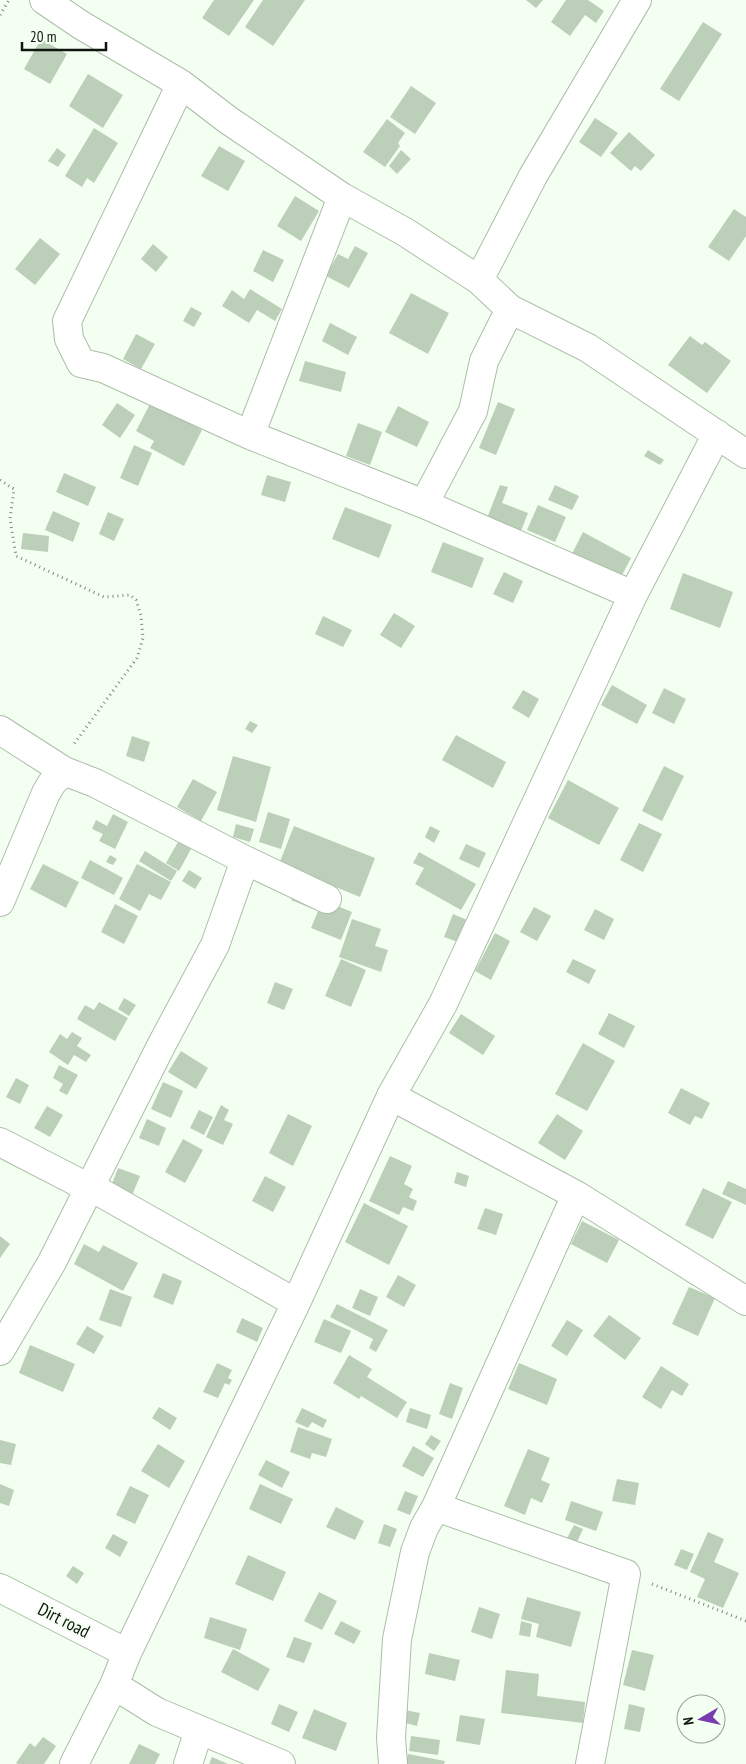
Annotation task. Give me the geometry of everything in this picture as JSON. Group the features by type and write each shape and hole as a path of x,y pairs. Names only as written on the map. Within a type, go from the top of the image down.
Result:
{"street":[{"path":"44,0 181,84 228,120 342,197 405,232 479,280 510,308 588,348 746,454"},
{"path":"479,280 533,176 637,0"},
{"path":"181,84 66,320 69,339 81,363 103,368 250,435 424,504 633,594"},
{"path":"250,435 342,197"},
{"path":"424,504 473,410 484,361 510,308"},
{"path":"74,1764 114,1685 127,1653 296,1303 391,1096 443,1004 633,594 717,434"},
{"path":"0,730 55,765 95,783 245,860 327,899"},
{"path":"0,902 52,783 55,765"},
{"path":"0,1351 52,1262 215,945 245,860"},
{"path":"391,1096 576,1195 746,1301"},
{"path":"0,1142 98,1191 296,1303"},
{"path":"393,1764 391,1738 397,1639 415,1552 424,1528 436,1507 576,1195"},
{"path":"436,1507 626,1574 590,1764"},
{"name":"Dirt road","path":"0,1588 127,1653"},
{"path":"114,1685 157,1712 281,1764"},
{"path":"188,1764 199,1730"}],"path":[{"path":"0,15 9,0"},
{"path":"0,480 14,489 10,520 16,556 104,597 130,595 136,600 141,616 143,638 137,658 73,745 55,765"},
{"path":"626,1574 746,1621"}],"building":[{"path":"214,0 254,0 229,36 202,18"},
{"path":"263,0 305,0 273,46 245,27"},
{"path":"526,0 543,0 536,8"},
{"path":"566,0 588,0 604,11 596,23 585,15 570,36 551,22"},
{"path":"703,22 722,34 679,101 660,89"},
{"path":"41,39 67,54 50,84 24,69"},
{"path":"88,74 123,95 103,128 69,106"},
{"path":"411,86 436,103 415,134 390,117"},
{"path":"595,118 618,133 601,157 579,142"},
{"path":"387,119 405,133 398,143 400,146 385,167 363,152"},
{"path":"94,128 118,143 94,183 87,178 82,187 65,176"},
{"path":"629,132 655,155 641,171 635,166 631,171 610,153"},
{"path":"219,146 245,161 228,191 201,176"},
{"path":"57,148 66,155 58,167 48,161"},
{"path":"401,150 411,159 397,174 389,166"},
{"path":"295,196 319,211 301,241 277,226"},
{"path":"734,209 746,217 746,236 729,261 708,247"},
{"path":"40,238 60,254 35,285 15,269"},
{"path":"153,244 168,257 156,272 141,259"},
{"path":"355,246 368,253 349,288 326,276 338,254 348,259"},
{"path":"263,250 284,260 273,282 253,271"},
{"path":"250,289 282,309 275,321 257,310 249,323 222,306 232,290 244,299"},
{"path":"411,293 449,313 428,354 389,333"},
{"path":"191,307 202,313 194,327 183,321"},
{"path":"330,323 357,337 348,355 322,341"},
{"path":"136,334 155,344 141,369 123,359"},
{"path":"690,336 702,345 705,342 731,361 707,393 668,365"},
{"path":"305,361 346,372 341,392 299,381"},
{"path":"151,402 202,430 184,466 150,448 154,441 136,431"},
{"path":"498,402 515,409 496,455 479,448"},
{"path":"117,403 135,415 120,438 102,425"},
{"path":"398,406 429,422 417,447 385,432"},
{"path":"358,423 382,432 370,465 346,456"},
{"path":"134,445 152,453 138,486 120,478"},
{"path":"648,450 664,460 660,465 644,456"},
{"path":"64,473 96,487 88,506 56,492"},
{"path":"267,475 291,482 285,502 261,495"},
{"path":"500,485 508,487 502,503 528,513 521,531 487,518"},
{"path":"555,485 579,496 572,510 548,500"},
{"path":"538,505 566,517 555,542 527,530"},
{"path":"345,507 392,525 379,558 332,539"},
{"path":"53,511 80,523 73,542 45,530"},
{"path":"108,512 124,519 114,541 99,534"},
{"path":"583,532 631,558 620,579 572,554"},
{"path":"23,533 49,536 48,552 21,549"},
{"path":"443,542 484,558 472,588 431,572"},
{"path":"504,572 523,581 513,603 493,594"},
{"path":"683,573 733,592 720,628 670,609"},
{"path":"394,613 415,626 401,648 380,635"},
{"path":"323,616 352,630 343,647 315,634"},
{"path":"612,685 647,705 637,724 601,705"},
{"path":"664,688 686,699 674,724 652,713"},
{"path":"523,690 539,699 529,718 512,708"},
{"path":"250,721 258,725 252,733 245,729"},
{"path":"456,735 506,762 493,788 442,760"},
{"path":"132,736 150,742 144,762 126,756"},
{"path":"233,756 271,767 256,822 217,810"},
{"path":"664,766 684,776 662,821 642,811"},
{"path":"193,779 217,792 201,821 177,807"},
{"path":"568,780 619,808 599,845 548,818"},
{"path":"268,812 290,819 281,849 259,842"},
{"path":"113,814 128,822 115,849 99,841 103,834 92,829 96,820 107,826"},
{"path":"639,823 662,834 643,872 620,860"},
{"path":"236,824 254,829 250,842 233,837"},
{"path":"294,826 375,858 360,897 279,864"},
{"path":"430,826 440,831 434,843 425,837"},
{"path":"178,842 191,849 179,871 166,863"},
{"path":"466,844 486,853 479,868 459,859"},
{"path":"145,851 177,871 171,881 139,861"},
{"path":"419,852 476,884 461,910 415,884 424,868 413,863"},
{"path":"110,855 117,859 113,865 106,862"},
{"path":"90,860 123,878 114,895 81,878"},
{"path":"43,864 79,882 66,908 30,889"},
{"path":"137,864 171,882 161,900 149,894 140,911 119,899"},
{"path":"189,870 202,878 195,889 182,881"},
{"path":"296,889 352,912 341,940 311,928 318,911 291,900"},
{"path":"115,904 138,916 124,944 101,932"},
{"path":"534,907 551,916 537,941 520,932"},
{"path":"595,909 614,919 604,940 584,930"},
{"path":"453,914 467,920 458,942 444,937"},
{"path":"352,919 381,929 375,946 388,950 381,972 339,957"},
{"path":"495,933 510,941 491,980 475,971"},
{"path":"341,959 366,970 351,1007 325,996"},
{"path":"573,959 596,970 589,984 566,972"},
{"path":"275,982 293,989 284,1010 267,1003"},
{"path":"124,998 136,1005 129,1016 118,1009"},
{"path":"99,1002 128,1018 115,1041 77,1019 85,1005 94,1010"},
{"path":"609,1013 635,1026 624,1048 598,1034"},
{"path":"461,1014 495,1036 483,1055 449,1033"},
{"path":"72,1032 82,1038 77,1046 91,1055 86,1062 74,1055 68,1065 49,1052 60,1034 67,1039"},
{"path":"583,1043 615,1061 587,1111 555,1094"},
{"path":"181,1051 208,1068 196,1089 168,1072"},
{"path":"59,1065 78,1075 67,1095 59,1091 63,1084 53,1078"},
{"path":"16,1078 29,1085 20,1104 6,1097"},
{"path":"163,1082 183,1091 171,1118 151,1109"},
{"path":"681,1088 710,1103 702,1119 695,1116 690,1125 668,1113"},
{"path":"221,1105 229,1110 224,1120 233,1124 223,1145 206,1137"},
{"path":"47,1106 63,1115 50,1137 34,1128"},
{"path":"199,1110 213,1117 204,1135 190,1128"},
{"path":"288,1114 312,1126 293,1166 269,1153"},
{"path":"557,1114 583,1131 565,1160 538,1143"},
{"path":"147,1119 166,1128 159,1146 139,1138"},
{"path":"183,1139 203,1150 185,1183 165,1172"},
{"path":"390,1156 412,1166 404,1184 413,1189 409,1197 417,1201 413,1211 403,1207 399,1215 369,1201"},
{"path":"118,1168 140,1176 131,1198 110,1189"},
{"path":"457,1172 469,1176 466,1187 454,1183"},
{"path":"265,1176 286,1187 273,1212 252,1201"},
{"path":"728,1181 746,1189 746,1205 722,1194"},
{"path":"703,1188 732,1202 713,1239 685,1225"},
{"path":"364,1203 408,1226 389,1265 345,1242"},
{"path":"485,1208 503,1214 496,1235 477,1229"},
{"path":"582,1221 619,1240 607,1263 571,1244"},
{"path":"0,1236 10,1244 0,1258"},
{"path":"84,1244 99,1252 103,1245 138,1263 123,1291 74,1264"},
{"path":"163,1273 182,1281 173,1305 153,1297"},
{"path":"398,1275 416,1285 404,1307 386,1297"},
{"path":"689,1287 715,1298 698,1336 672,1324"},
{"path":"110,1289 132,1297 121,1327 99,1320"},
{"path":"360,1289 378,1297 370,1316 352,1308"},
{"path":"337,1304 388,1330 376,1352 369,1348 373,1339 330,1317"},
{"path":"609,1315 641,1338 625,1360 593,1336"},
{"path":"242,1318 263,1328 257,1342 236,1332"},
{"path":"324,1319 351,1331 341,1353 314,1342"},
{"path":"567,1320 583,1330 567,1356 551,1346"},
{"path":"87,1326 104,1336 94,1354 76,1344"},
{"path":"30,1345 75,1364 63,1392 19,1373"},
{"path":"349,1355 372,1369 367,1377 407,1402 397,1418 361,1396 359,1399 333,1383"},
{"path":"217,1363 232,1370 228,1378 232,1380 229,1385 225,1383 218,1398 203,1392"},
{"path":"519,1363 557,1379 547,1405 508,1389"},
{"path":"661,1366 689,1384 682,1396 672,1390 661,1409 642,1397"},
{"path":"450,1383 463,1388 452,1419 439,1414"},
{"path":"159,1407 177,1418 170,1430 152,1418"},
{"path":"302,1408 327,1420 323,1428 312,1422 308,1428 295,1422"},
{"path":"410,1408 431,1415 427,1429 406,1422"},
{"path":"298,1427 332,1439 326,1457 312,1453 310,1459 290,1452"},
{"path":"431,1435 441,1441 434,1451 425,1444"},
{"path":"0,1440 16,1444 11,1465 0,1463"},
{"path":"158,1444 185,1461 169,1488 141,1471"},
{"path":"413,1446 434,1458 423,1477 402,1466"},
{"path":"528,1449 550,1458 541,1480 550,1484 542,1503 531,1498 525,1515 504,1506"},
{"path":"266,1460 290,1472 282,1488 258,1475"},
{"path":"617,1479 639,1483 635,1505 612,1501"},
{"path":"0,1484 14,1490 9,1506 0,1503"},
{"path":"260,1484 293,1499 281,1524 249,1509"},
{"path":"130,1486 149,1495 135,1524 116,1515"},
{"path":"405,1491 418,1496 410,1515 397,1510"},
{"path":"571,1501 603,1512 596,1531 565,1520"},
{"path":"336,1507 364,1521 355,1540 326,1527"},
{"path":"384,1524 397,1529 390,1547 378,1543"},
{"path":"574,1525 583,1529 576,1544 566,1540"},
{"path":"708,1532 724,1539 714,1562 739,1573 723,1608 697,1597 705,1579 690,1572"},
{"path":"113,1534 128,1542 120,1557 105,1548"},
{"path":"681,1549 694,1554 687,1570 674,1565"},
{"path":"248,1555 286,1572 273,1601 235,1584"},
{"path":"73,1566 84,1573 77,1584 66,1576"},
{"path":"319,1592 337,1601 322,1630 304,1621"},
{"path":"527,1597 581,1612 571,1647 536,1637 539,1624 521,1619"},
{"path":"479,1607 500,1614 492,1639 471,1632"},
{"path":"210,1617 247,1629 240,1650 204,1638"},
{"path":"341,1621 361,1631 354,1644 334,1634"},
{"path":"521,1621 532,1624 530,1637 519,1635"},
{"path":"294,1637 312,1643 304,1663 286,1657"},
{"path":"233,1649 270,1669 258,1691 221,1672"},
{"path":"632,1650 654,1655 645,1691 623,1685"},
{"path":"429,1653 460,1660 455,1681 425,1674"},
{"path":"506,1670 539,1674 537,1696 585,1702 583,1723 501,1713"},
{"path":"279,1704 298,1712 289,1732 271,1724"},
{"path":"629,1704 645,1708 640,1732 624,1729"},
{"path":"314,1709 347,1723 336,1751 302,1738"},
{"path":"405,1710 420,1713 417,1726 402,1722"},
{"path":"460,1715 485,1719 480,1745 456,1741"},
{"path":"411,1736 440,1740 438,1755 409,1751"},
{"path":"43,1737 56,1746 44,1764 16,1763 30,1743 35,1747"},
{"path":"139,1744 160,1754 155,1764 129,1764"},
{"path":"408,1754 445,1761 444,1764 406,1764"},
{"path":"212,1757 228,1764 209,1764"}]}
